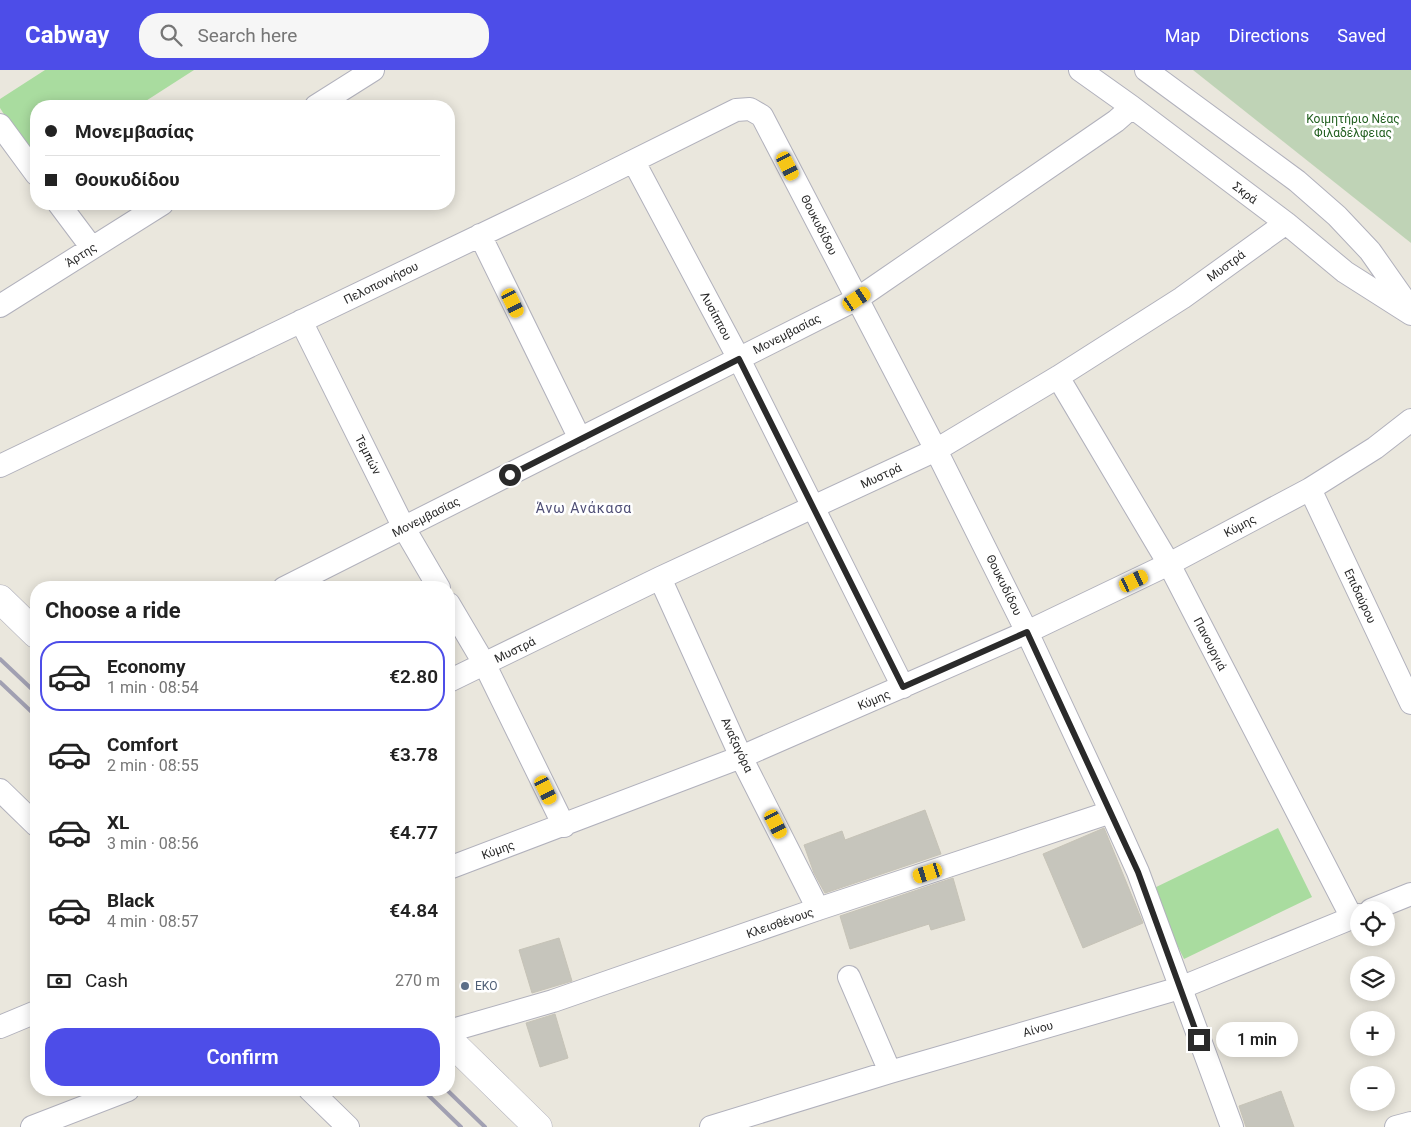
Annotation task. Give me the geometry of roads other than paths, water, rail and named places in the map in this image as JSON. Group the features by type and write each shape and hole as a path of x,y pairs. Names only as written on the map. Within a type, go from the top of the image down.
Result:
{"street":[{"path":"326,100 374,70"},
{"name":"Σκρά","path":"1080,70 1286,223 1345,272 1411,314"},
{"path":"1146,70 1298,181 1337,216 1370,251 1411,309"},
{"name":"Μονεμβασίας","path":"298,581 857,299 1116,121 1132,107"},
{"name":"Πελοποννήσου","path":"0,466 634,162 736,110 750,109 762,116"},
{"name":"Θουκυδίδου","path":"762,116 936,450 1027,632 1111,812 1138,872 1232,1127"},
{"path":"0,126 30,166"},
{"name":"Λυσίππου","path":"634,162 739,359 903,687"},
{"path":"64,210 92,248"},
{"name":"Άρτης","path":"0,306 152,210"},
{"name":"Μυστρά","path":"455,678 660,578 936,450 1058,377 1182,298 1286,223"},
{"path":"480,235 580,439"},
{"name":"Τεμπών","path":"301,321 404,528 435,581"},
{"name":"Πανουργιά","path":"1058,377 1169,564 1353,901"},
{"name":"Κύμης","path":"455,866 564,826 741,757 1027,632 1169,564 1310,489 1375,448 1411,420"},
{"name":"Επιδαύρου","path":"1310,489 1411,703"},
{"name":"Αναξαγόρα","path":"660,578 741,757 818,909"},
{"path":"0,599 30,628"},
{"path":"455,614 485,665 564,826"},
{"path":"5,801 30,820"},
{"name":"Κλεισθένους","path":"455,1029 552,1001 818,909 1111,812"},
{"name":"Αίνου","path":"1393,901 1411,894"},
{"name":"Αίνου","path":"711,1127 890,1072 1180,988 1350,918"},
{"path":"849,977 890,1072"},
{"path":"0,1027 30,1014"},
{"path":"455,1046 538,1127"},
{"path":"32,1127 112,1096"},
{"path":"316,1096 348,1127"},
{"path":"1396,1127 1411,1122"}],"railway":[{"path":"0,659 30,687"},
{"path":"0,682 30,710"},
{"path":"429,1096 461,1127"},
{"path":"453,1096 485,1127"}],"place":[{"name":"EKO","path":"465,986"}],"district":[{"name":"Άνω Ανάκασα","path":"584,508"}],"park label":[{"name":"Κοιμητήριο Νέας Φιλαδέλφειας","path":"1353,126"}]}
